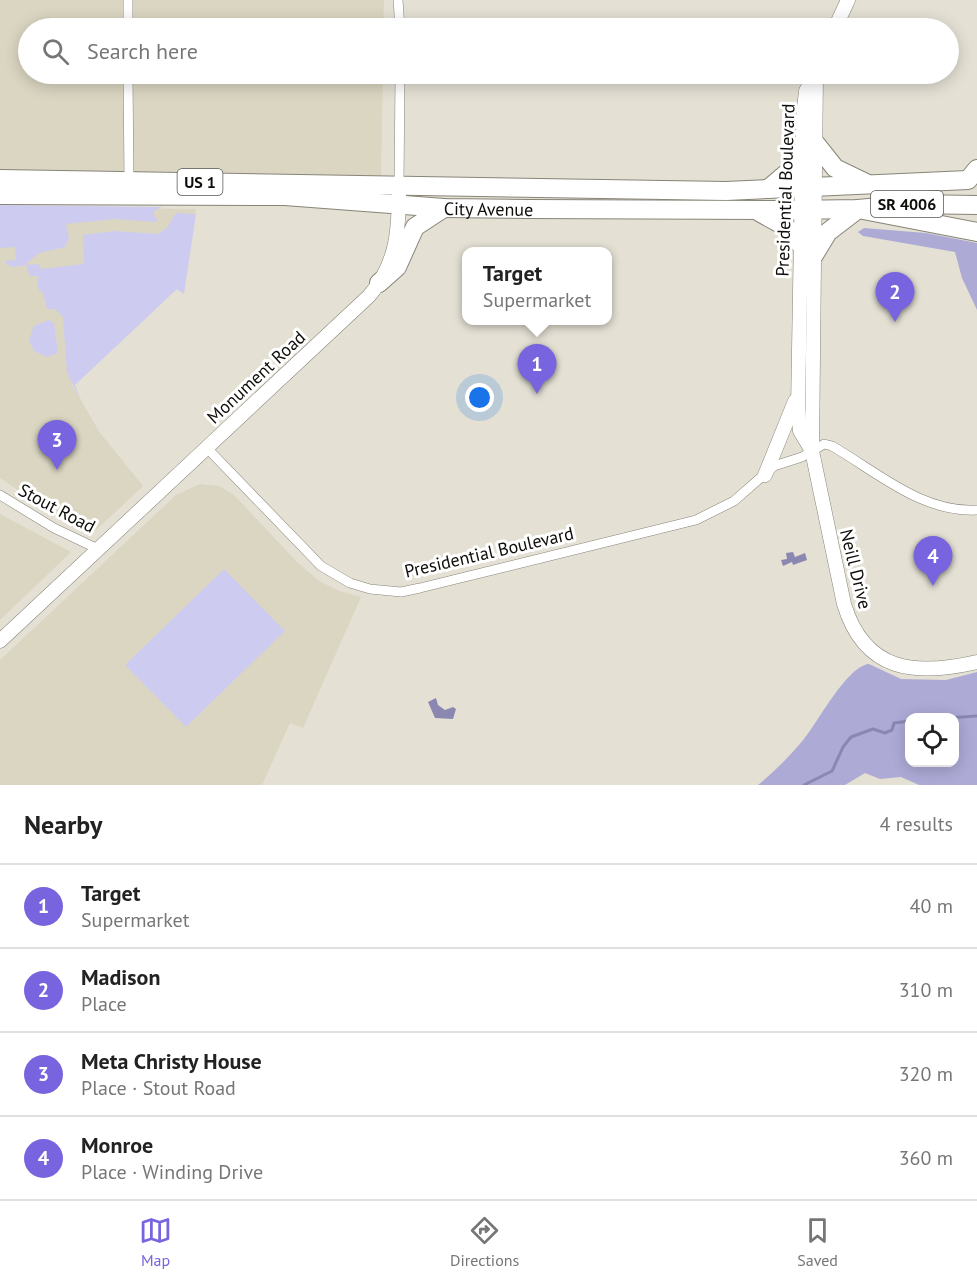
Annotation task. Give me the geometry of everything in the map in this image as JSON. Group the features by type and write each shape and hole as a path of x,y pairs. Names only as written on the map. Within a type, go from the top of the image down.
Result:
{"highway":[{"path":"768,189 788,172 809,147 835,168 870,185"},
{"name":"City Avenue","path":"0,179 399,186 768,189 870,185 972,175"},
{"name":"City Avenue","path":"0,195 285,196 444,208 808,210 858,209 912,204 977,205"},
{"path":"379,283 397,267 408,238 418,223 444,208"},
{"path":"755,210 781,223 807,249 858,209"},
{"name":"US 1","path":"858,209 977,232"}],"main road":[{"path":"840,18 848,0"},
{"name":"Presidential Boulevard","path":"812,451 801,431 799,381 807,249 809,147 815,84"},
{"name":"Monument Road","path":"0,641 361,304 379,283 390,265 396,247 399,186"},
{"name":"Presidential Boulevard","path":"807,249 812,451"},
{"path":"765,475 791,413 799,381"},
{"name":"Neill Drive","path":"812,451 821,506 844,604 852,625 862,641 883,659 908,669 935,670 977,662"}],"street":[{"path":"128,0 128,18"},
{"path":"398,0 399,18"},
{"path":"128,84 129,181"},
{"name":"Monument Road","path":"399,186 400,84"},
{"path":"812,451 824,444 832,446 920,499 950,509 977,510"},
{"name":"Presidential Boulevard","path":"206,447 321,566 350,583 391,592 437,585 688,522 734,501 778,463 802,457 812,451"},
{"name":"Stout Road","path":"0,495 54,528 98,549"}],"shaded area":[{"path":"0,0 384,0 383,18 18,18 18,84 383,84 381,177 0,171"},
{"path":"0,205 162,207 154,211 154,216 158,220 155,222 115,219 66,224 69,238 65,247 39,253 27,263 28,265 38,264 42,269 84,264 83,235 114,231 157,234 166,229 176,213 196,214 184,294 177,289 75,385 82,403 67,372 63,317 55,309 47,309 42,291 39,291 37,278 40,276 30,276 26,265 13,267 6,264 6,261 16,260 15,247 0,248"},
{"path":"0,207 196,209 186,277 72,385 100,433 143,486 95,531 40,505 0,478"},
{"path":"864,228 926,233 977,243 977,310 962,278 955,252 863,236 858,232"},
{"path":"49,320 54,323 58,353 47,357 34,351 29,340 34,326"},
{"path":"200,484 219,486 234,495 296,561 319,581 339,591 361,597 303,728 290,723 262,785 0,785 0,660 176,495"},
{"path":"0,514 71,552 0,620"},
{"path":"793,552 795,557 805,553 807,560 783,566 781,560 787,559 786,553"},
{"path":"224,569 285,631 186,727 125,665"},
{"path":"869,664 901,679 946,680 977,672 977,785 919,785 901,777 880,779 865,773 845,785 758,785 799,745 842,684 860,667"},
{"path":"436,698 438,705 445,710 453,707 456,709 453,719 435,718 428,702"}],"waterway":[{"path":"959,717 977,716"},
{"path":"804,785 832,771 843,747 851,737 873,729 885,733 892,730 894,723 905,722"}],"place":[{"name":"Madison","path":"895,322"},
{"name":"Target","path":"537,394"},
{"name":"Meta Christy House","path":"57,470"},
{"name":"Monroe","path":"933,586"}]}
